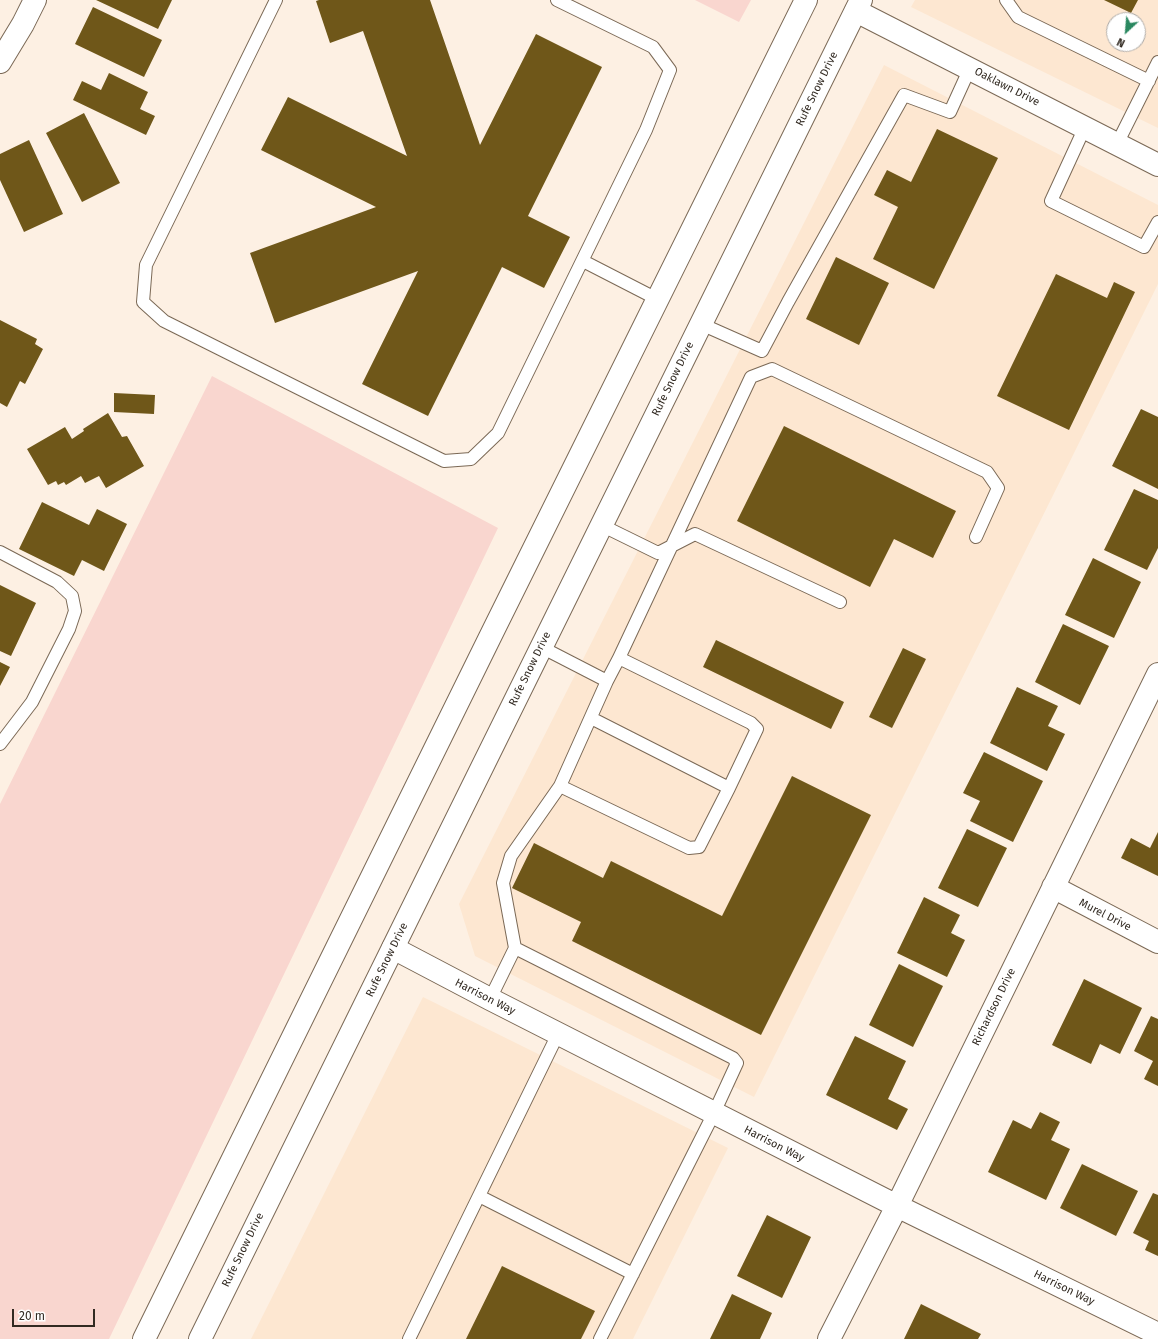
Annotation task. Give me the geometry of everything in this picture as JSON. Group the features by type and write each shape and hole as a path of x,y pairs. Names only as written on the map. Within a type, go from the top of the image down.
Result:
{"main road":[{"path":"0,62 23,24 35,0"},
{"path":"144,1339 806,0"},
{"name":"Oaklawn Drive","path":"859,5 970,68 1158,164"},
{"name":"Rufe Snow Drive","path":"200,1339 700,324 859,5"},
{"name":"Richardson Drive","path":"829,1339 1158,674"},
{"name":"Murel Drive","path":"1052,887 1158,942"},
{"name":"Harrison Way","path":"393,948 558,1034 896,1206 1158,1334"}],"lane":[{"path":"276,0 146,265 143,302 164,321 444,461 471,459 498,433 646,130 670,70 653,47 556,0"},
{"path":"1006,0 1018,17 1149,81"},
{"path":"1117,144 1158,62"},
{"path":"700,324 762,351 904,95 950,112 970,68"},
{"path":"1085,127 1051,201 1144,247 1158,222"},
{"path":"583,261 657,300"},
{"path":"490,999 515,948 503,883 511,856 560,786 607,681 751,377 772,369 986,472 998,488 976,537"},
{"path":"601,525 658,553 695,534 840,602"},
{"path":"0,552 57,582 72,596 75,611 69,629 32,702 0,744"},
{"path":"541,647 607,681"},
{"path":"560,786 689,848 699,847 757,729 751,723 619,658"},
{"path":"591,718 729,788"},
{"path":"515,948 733,1058 737,1063 714,1113 600,1339"},
{"path":"409,1339 558,1034"},
{"path":"479,1196 633,1274"}],"shaded area":[{"path":"695,0 751,0 739,22"},
{"path":"915,0 1158,0 1158,128 911,7"},
{"path":"884,65 1158,205 1158,284 754,1097 475,956 459,904"},
{"path":"212,376 498,528 109,1339 0,1339 0,804"},
{"path":"423,997 728,1148 633,1339 251,1339"}],"building":[{"path":"96,0 172,0 158,29"},
{"path":"430,0 480,145 536,34 602,67 528,216 570,237 544,288 502,267 428,416 362,384 418,271 275,323 250,253 376,207 261,150 288,97 407,156 363,31 330,43 316,1"},
{"path":"1104,0 1138,0 1132,12"},
{"path":"93,7 162,40 144,77 75,44"},
{"path":"109,73 148,92 140,109 155,116 146,135 73,100 82,81 101,90"},
{"path":"84,113 120,183 82,202 46,133"},
{"path":"937,129 998,158 934,289 873,259 898,207 874,195 887,170 911,182"},
{"path":"29,140 63,214 24,232 0,180 0,154"},
{"path":"836,257 889,283 859,345 806,319"},
{"path":"1056,274 1107,298 1114,282 1135,292 1069,430 997,396"},
{"path":"0,320 37,339 35,344 43,349 25,384 20,381 7,407 0,403"},
{"path":"114,393 155,395 154,414 114,412"},
{"path":"1141,409 1158,417 1158,489 1112,466"},
{"path":"108,413 122,437 127,436 144,466 106,488 99,476 85,483 81,476 66,485 64,482 58,485 56,481 48,485 27,449 65,427 72,439 84,431 83,429"},
{"path":"784,426 956,511 933,558 894,539 870,587 737,521"},
{"path":"1134,489 1158,500 1158,548 1147,570 1104,550"},
{"path":"42,502 89,525 97,509 127,524 104,571 82,560 74,576 19,549"},
{"path":"1093,558 1141,582 1114,638 1065,615"},
{"path":"0,585 36,603 11,656 0,651"},
{"path":"1063,624 1109,646 1080,705 1035,682"},
{"path":"716,640 844,702 831,729 703,667"},
{"path":"903,648 926,659 892,728 869,717"},
{"path":"0,662 10,667 0,686"},
{"path":"1017,687 1058,706 1048,726 1065,734 1047,771 990,743"},
{"path":"984,752 1043,781 1013,842 970,821 980,801 963,793"},
{"path":"792,776 871,815 761,1035 572,941 581,922 512,888 534,843 603,878 611,861 722,916"},
{"path":"967,829 1007,848 978,907 938,888"},
{"path":"1158,832 1158,876 1121,858 1131,838 1150,848"},
{"path":"924,897 960,915 951,933 965,940 947,977 897,953"},
{"path":"899,964 943,986 913,1047 869,1025"},
{"path":"1084,979 1142,1008 1120,1054 1100,1044 1091,1064 1052,1045"},
{"path":"1151,1016 1158,1019 1158,1086 1144,1079 1153,1061 1134,1051"},
{"path":"855,1036 906,1061 888,1099 908,1109 897,1130 826,1095"},
{"path":"1040,1112 1060,1122 1051,1140 1070,1149 1046,1200 988,1172 1013,1120 1031,1129"},
{"path":"1082,1164 1138,1191 1116,1236 1060,1208"},
{"path":"1153,1193 1158,1195 1158,1256 1145,1250 1149,1241 1133,1233"},
{"path":"767,1215 811,1237 782,1298 737,1276"},
{"path":"502,1266 595,1311 581,1339 466,1339"},
{"path":"732,1294 772,1313 760,1339 710,1339"},
{"path":"921,1304 981,1334 978,1339 904,1339"}]}
